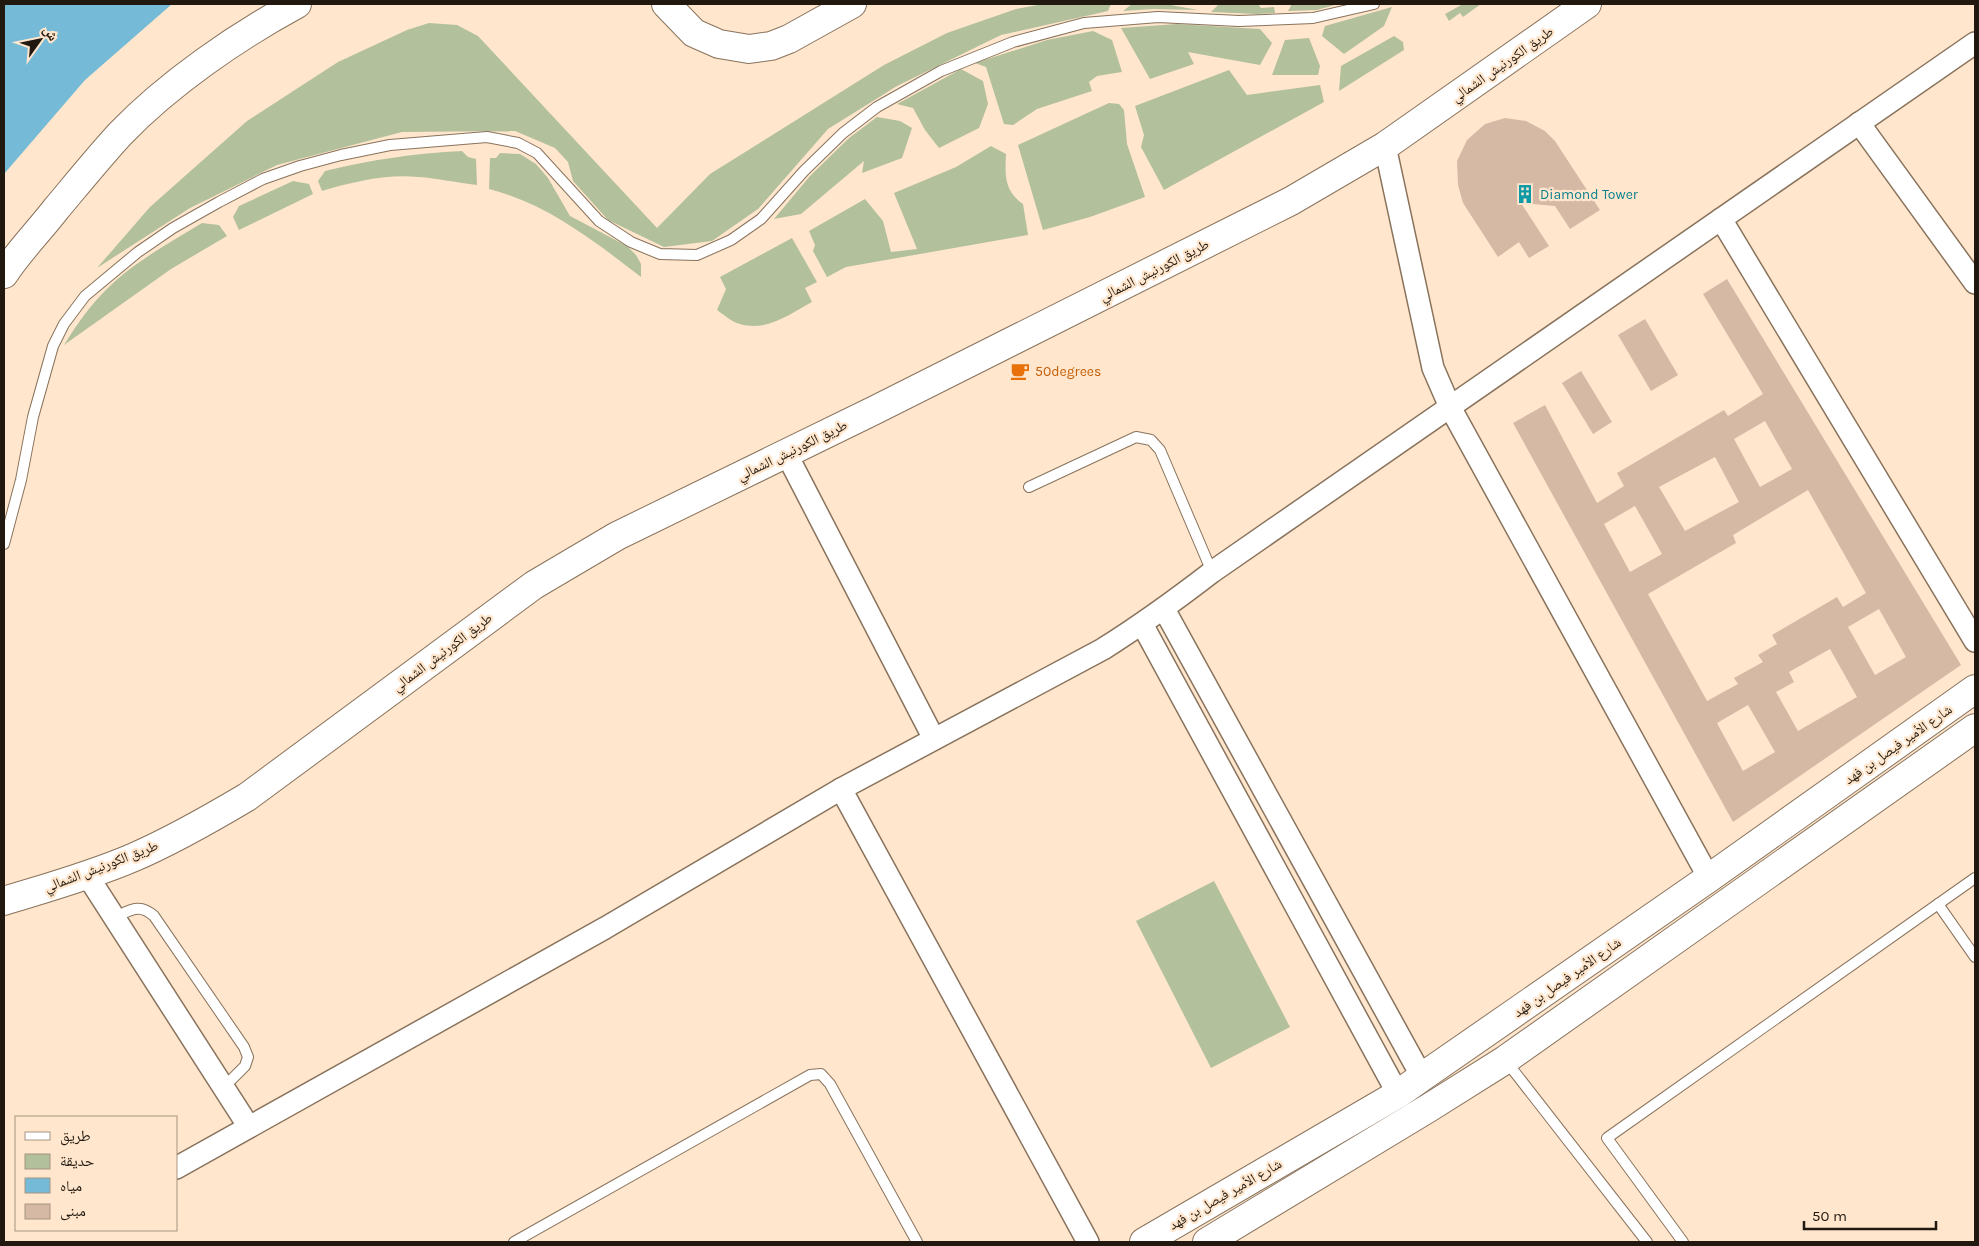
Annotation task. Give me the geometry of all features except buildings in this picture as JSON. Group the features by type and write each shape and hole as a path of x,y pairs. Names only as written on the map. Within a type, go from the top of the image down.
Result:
{"main road":[{"path":"4,274 95,162 154,102 190,72 220,51 297,4"},
{"path":"666,4 694,33 719,44 749,49 771,46 789,39 852,4"},
{"name":"طريق الكورنيش الشمالي","path":"4,901 131,859 174,838 247,797 534,585 568,564 617,536 1291,201 1385,146 1587,4"},
{"name":"شارع الأمير فيصل بن فهد","path":"1144,1242 1398,1094 1709,878 1975,689"},
{"path":"1207,1242 1505,1060 1975,728"}],"street":[{"path":"178,1167 605,928 841,789 1103,649 1164,609 1212,572 1975,43"},
{"path":"1859,124 1975,283"},
{"path":"1385,146 1434,368 1450,408 1709,878"},
{"path":"1721,219 1975,641"},
{"path":"786,453 934,739"},
{"path":"1164,609 1422,1077"},
{"path":"1142,624 1398,1094"},
{"path":"841,789 1088,1242"},
{"path":"87,875 249,1126"}],"lane":[{"path":"4,544 21,480 35,408 53,346 64,324 85,296 138,252 172,228 263,179 300,166 341,155 390,145 487,137 518,143 537,153 599,221 631,242 660,254 697,255 731,240 761,219 804,171 843,133 877,107 941,71 1013,42 1084,23 1158,17 1239,21 1313,18 1374,4"},
{"path":"1029,487 1136,437 1151,440 1160,450 1212,572"},
{"path":"1683,1242 1607,1138 1975,878"},
{"path":"1938,904 1975,957"},
{"path":"113,918 136,908 146,909 154,916 244,1047 248,1058 245,1066 224,1087"},
{"path":"1505,1060 1647,1242"},
{"path":"514,1242 532,1238 810,1075 821,1074 830,1084 917,1242"}],"green space":[{"path":"1043,4 1111,4 1108,11 1001,35 897,86 828,129 758,209 712,241 664,247 608,220 573,181 568,162 555,148 515,131 402,132 277,165 190,208 97,268 150,207 247,121 338,62 407,30 429,23 457,25 478,36 657,228 710,174 884,65 947,33 1016,9"},
{"path":"1132,4 1165,4 1198,10 1153,9 1123,11"},
{"path":"1219,4 1258,4 1261,8 1274,7 1275,13 1211,12"},
{"path":"1292,4 1338,4 1317,10 1288,11"},
{"path":"1463,4 1481,4 1463,17 1460,13 1449,21 1445,14"},
{"path":"1392,7 1384,26 1344,54 1322,36 1325,26"},
{"path":"1177,24 1260,29 1272,43 1260,65 1188,52 1194,64 1150,79 1121,28"},
{"path":"1093,31 1112,40 1122,72 1097,76 1089,82 1092,91 1037,109 1013,125 1004,124 986,67 975,63 1047,40"},
{"path":"1394,36 1403,42 1404,50 1339,91 1341,66"},
{"path":"1309,38 1320,66 1318,75 1272,75 1285,40"},
{"path":"961,69 983,81 988,104 979,128 939,148 925,130 913,108 897,104"},
{"path":"1229,70 1247,95 1320,85 1324,102 1164,190 1141,147 1144,135 1135,106"},
{"path":"1109,103 1119,104 1124,110 1127,144 1145,197 1090,217 1043,230 1018,145"},
{"path":"877,117 900,121 912,128 902,158 862,173 864,161 801,214 774,219 810,176 849,138"},
{"path":"991,146 1006,154 1007,182 1012,194 1023,204 1028,235 846,267 827,277 813,251 815,245 809,231 865,199 883,221 891,252 917,249 894,193 956,167"},
{"path":"462,151 468,157 476,159 477,185 406,176 357,182 322,191 318,181 325,171 342,167 410,155"},
{"path":"500,153 520,154 536,164 548,178 570,216 627,246 636,255 641,264 641,277 588,237 551,214 531,204 489,189 490,158 496,158"},
{"path":"293,181 309,184 313,194 239,230 233,217 239,206"},
{"path":"202,223 219,225 227,236 171,269 64,345 90,307 129,269"},
{"path":"792,238 817,282 805,288 812,302 787,316 760,326 737,323 717,310 726,289 720,277"},
{"path":"1214,881 1290,1027 1211,1068 1136,921"}],"water":[{"path":"4,4 172,4 85,80 4,174"}],"place":[{"name":"Diamond Tower","path":"1525,194"},
{"name":"50degrees","path":"1020,371"}]}
